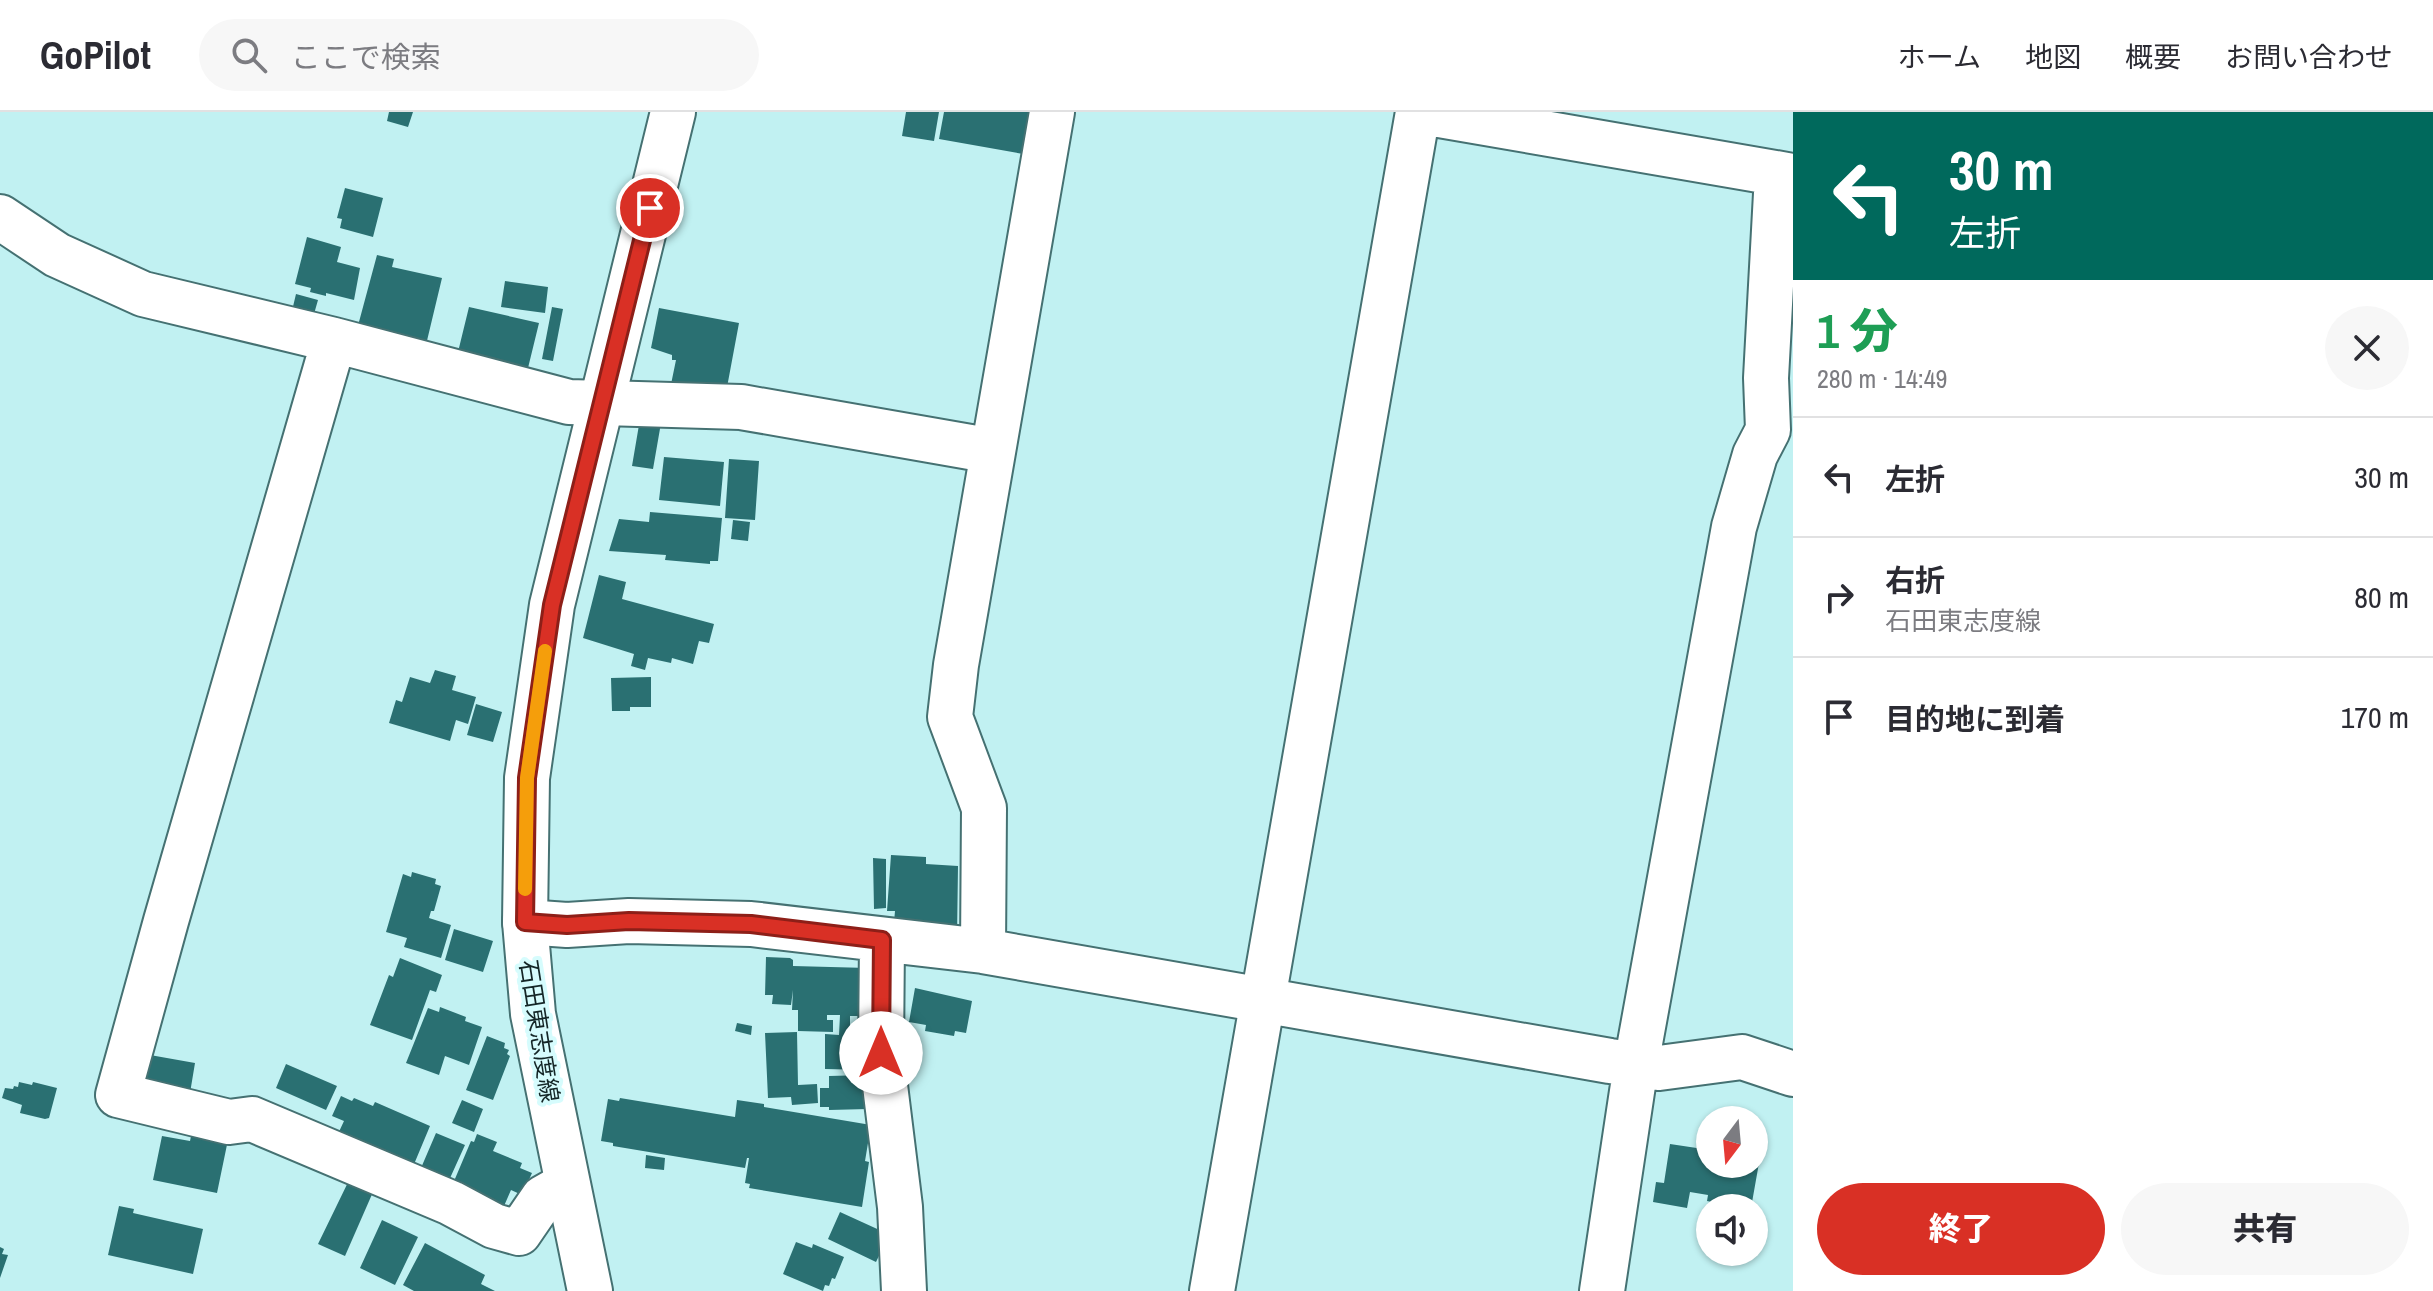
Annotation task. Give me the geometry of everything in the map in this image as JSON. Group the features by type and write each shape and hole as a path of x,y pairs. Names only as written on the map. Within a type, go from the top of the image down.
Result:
{"street":[{"name":"石田東志度線","path":"590,1291 533,1014 525,922 527,778 550,620 673,112"},
{"path":"983,951 984,808 950,717 956,665 1052,112"},
{"path":"1212,1291 1420,112 1785,176 1766,378 1780,440 1755,455 1734,527 1636,1065 1602,1291"},
{"path":"0,217 57,255 143,294 569,402 741,407 993,451"},
{"path":"334,340 118,1095 229,1122 252,1119 451,1203 494,1226 519,1233 543,1198 566,1185"},
{"path":"525,922 567,925 629,921 751,924 983,951 1636,1065 1659,1068 1742,1057 1793,1074"},
{"path":"882,940 881,1053 900,1207 904,1291"}],"building":[{"path":"389,112 413,112 408,127 387,121"},
{"path":"906,112 939,112 934,141 902,136"},
{"path":"944,112 1031,112 1023,154 939,139"},
{"path":"345,188 383,198 373,237 340,228 342,219 337,218"},
{"path":"307,237 341,247 337,262 360,268 354,300 310,292 311,288 295,284"},
{"path":"377,255 394,259 392,267 442,278 425,349 356,333"},
{"path":"505,281 548,287 545,313 501,307"},
{"path":"296,294 318,300 312,321 291,315"},
{"path":"469,307 539,323 528,368 458,352"},
{"path":"552,307 563,309 553,361 542,359"},
{"path":"659,308 739,323 725,398 669,394 676,360 672,360 672,355 651,348"},
{"path":"640,419 661,423 653,469 632,466"},
{"path":"664,457 724,462 720,506 659,500"},
{"path":"729,459 759,461 755,520 725,518"},
{"path":"650,512 722,518 718,561 710,561 710,564 665,560 666,555 609,551 619,519 649,522"},
{"path":"733,520 750,522 748,541 731,539"},
{"path":"599,575 626,582 622,599 714,624 709,643 699,641 693,664 672,658 671,663 648,658 645,670 631,666 634,654 583,638"},
{"path":"435,670 456,676 452,690 476,697 468,724 456,720 450,741 389,723 396,700 402,702 410,677 430,683"},
{"path":"651,677 651,707 612,711 611,678"},
{"path":"476,704 502,712 493,742 467,735"},
{"path":"891,855 926,857 926,864 958,866 957,938 893,934 895,911 887,911"},
{"path":"873,858 886,859 886,908 874,909"},
{"path":"412,872 436,879 435,884 441,886 429,918 451,925 441,958 404,947 407,938 386,932 403,874 411,877"},
{"path":"454,929 493,941 483,972 445,960"},
{"path":"766,957 790,958 793,966 868,968 867,986 859,986 858,1016 850,1016 850,1039 869,1039 869,1070 825,1069 825,1034 839,1035 840,1015 827,1015 827,1020 833,1020 833,1032 798,1031 798,1010 792,1010 793,990 791,1005 772,1004 773,995 765,995"},
{"path":"400,958 442,975 436,992 430,990 412,1040 370,1025 389,975 393,977"},
{"path":"915,988 972,1001 966,1033 955,1031 954,1036 925,1031 926,1025 909,1022"},
{"path":"440,1007 482,1027 469,1065 445,1056 439,1075 406,1063 428,1008 439,1012"},
{"path":"737,1023 752,1026 751,1035 735,1031"},
{"path":"797,1032 798,1085 817,1084 818,1103 792,1105 791,1097 768,1098 765,1033"},
{"path":"487,1036 505,1043 504,1048 509,1050 507,1054 510,1056 493,1100 466,1090"},
{"path":"150,1055 195,1063 189,1099 144,1091"},
{"path":"286,1064 337,1086 326,1110 276,1088"},
{"path":"867,1075 868,1109 829,1110 829,1107 820,1107 820,1088 829,1088 829,1076"},
{"path":"19,1082 57,1088 49,1118 20,1113 22,1105 2,1098 5,1088 18,1087"},
{"path":"341,1096 373,1106 375,1102 430,1126 412,1169 337,1136 344,1121 332,1116"},
{"path":"620,1098 735,1117 737,1100 871,1125 862,1207 749,1188 750,1184 745,1183 749,1158 745,1168 613,1146 613,1143 601,1141 608,1099 619,1101"},
{"path":"462,1100 483,1109 474,1132 452,1123"},
{"path":"193,1127 229,1135 217,1193 153,1180 162,1136 190,1141"},
{"path":"436,1133 465,1145 446,1187 418,1175"},
{"path":"477,1134 497,1142 493,1151 522,1163 520,1168 532,1173 522,1195 511,1190 504,1206 449,1193 471,1141 474,1142"},
{"path":"1670,1144 1696,1148 1696,1178 1756,1178 1753,1194 1690,1192 1687,1208 1653,1202 1656,1182 1664,1183"},
{"path":"646,1155 665,1158 664,1170 645,1168"},
{"path":"354,1170 373,1192 345,1256 318,1244"},
{"path":"119,1206 134,1209 133,1213 203,1229 193,1274 108,1255"},
{"path":"840,1212 886,1233 888,1237 876,1262 828,1239"},
{"path":"382,1220 418,1237 395,1285 360,1268"},
{"path":"796,1242 812,1248 813,1244 844,1257 835,1279 832,1278 829,1286 825,1285 823,1291 783,1274"},
{"path":"425,1243 485,1275 481,1284 495,1291 414,1291 403,1285"},
{"path":"0,1247 4,1249 2,1254 8,1255 0,1278"}],"slow traffic":[{"path":"525,889 527,778 545,651"}],"route":[{"path":"650,208 552,605 527,778 525,922 567,925 629,921 751,924 882,940 881,1053"}]}
